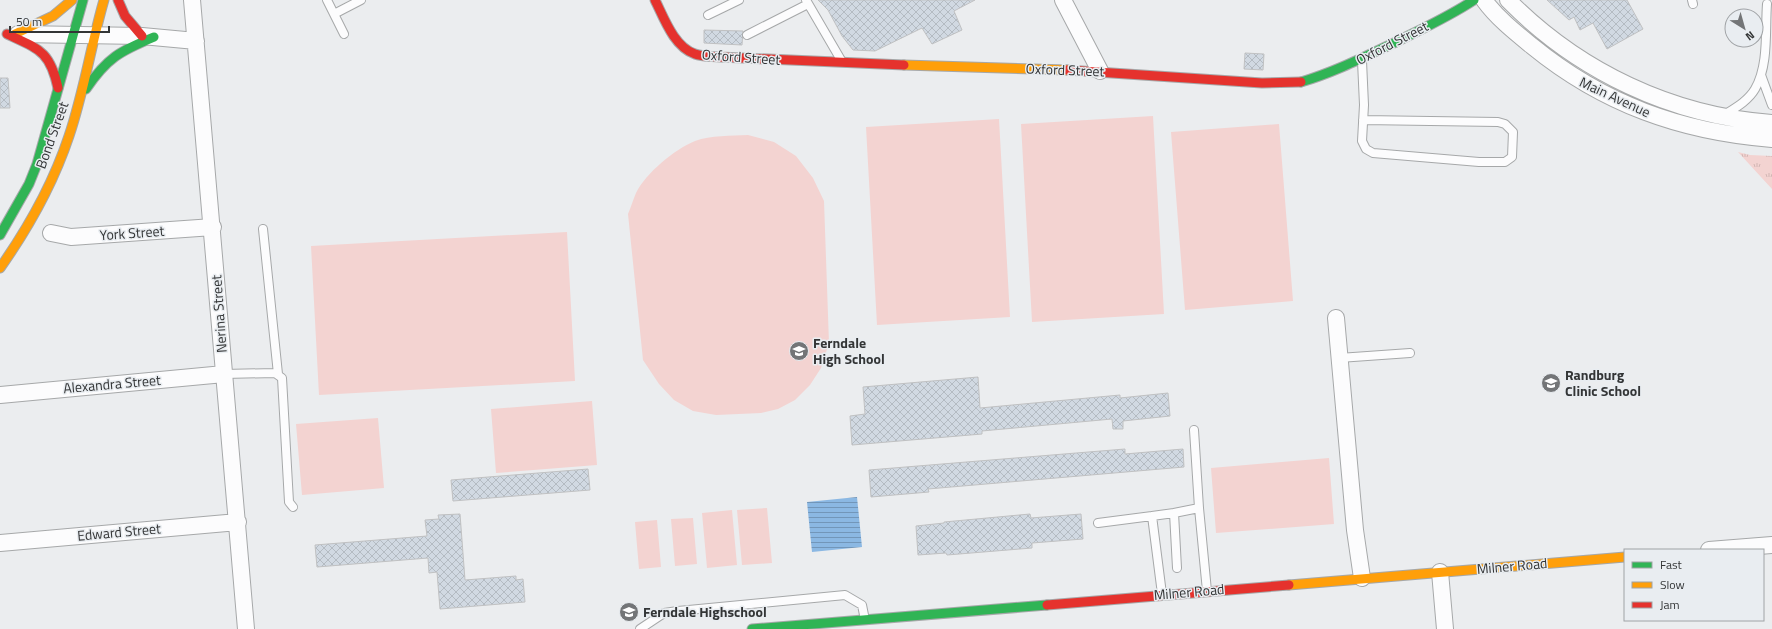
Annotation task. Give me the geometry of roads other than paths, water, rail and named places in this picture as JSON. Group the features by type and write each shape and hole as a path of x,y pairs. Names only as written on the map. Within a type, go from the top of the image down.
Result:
{"street":[{"path":"7,34 53,16 72,0"},
{"name":"Bond Street","path":"0,235 29,184 37,164 83,0"},
{"name":"Bond Street","path":"0,268 20,241 36,213 69,135 80,99 94,36 104,0"},
{"path":"118,0 126,16 148,37"},
{"name":"Nerina Street","path":"192,0 213,227 246,629"},
{"name":"Oxford Street","path":"655,0 675,38 694,54 720,57 843,63 1100,71 1262,83 1300,82 1326,75 1456,12 1474,0"},
{"path":"1063,0 1100,71"},
{"name":"Main Avenue","path":"1508,0 1526,19 1563,48 1607,75 1657,99 1722,116 1772,122"},
{"name":"Oxford Street","path":"1456,12 1490,2"},
{"name":"Main Avenue","path":"1490,2 1519,35 1558,67 1594,89 1621,102 1688,126 1725,134 1772,139"},
{"path":"7,34 148,37 196,40"},
{"path":"7,34 42,51 54,68 58,89"},
{"path":"80,99 108,59 119,51 148,37"},
{"name":"York Street","path":"51,234 71,237 213,227"},
{"path":"1336,318 1355,530 1362,578"},
{"name":"Alexandra Street","path":"0,395 224,374"},
{"name":"Edward Street","path":"0,543 238,522"},
{"path":"1722,549 1772,545"},
{"name":"Milner Road","path":"752,629 862,623 1207,591 1624,557"},
{"path":"1440,572 1445,629"}],"lane":[{"path":"326,0 344,34"},
{"path":"334,14 361,0"},
{"path":"708,15 739,0"},
{"path":"747,35 807,2 843,63"},
{"path":"1722,116 1746,100 1755,90 1761,75 1766,4"},
{"path":"1362,58 1363,145 1373,153 1479,162 1505,162 1512,156 1513,132 1505,124 1498,122 1363,120"},
{"path":"1761,75 1772,105"},
{"path":"263,229 278,374 282,378 284,384 289,502 293,507"},
{"path":"1339,358 1410,353"},
{"path":"224,374 278,374"},
{"path":"1194,430 1199,508 1207,591"},
{"path":"1098,523 1199,508"},
{"path":"1174,512 1177,568"},
{"path":"1152,516 1162,595"},
{"path":"640,629 664,613 845,595 862,605 862,623"}],"water":[{"path":"857,497 862,547 812,552 807,502"}],"place":[{"name":"Ferndale High School","path":"799,351"},
{"name":"Randburg Clinic School","path":"1551,383"},
{"name":"Ferndale Highschool","path":"629,612"}]}
